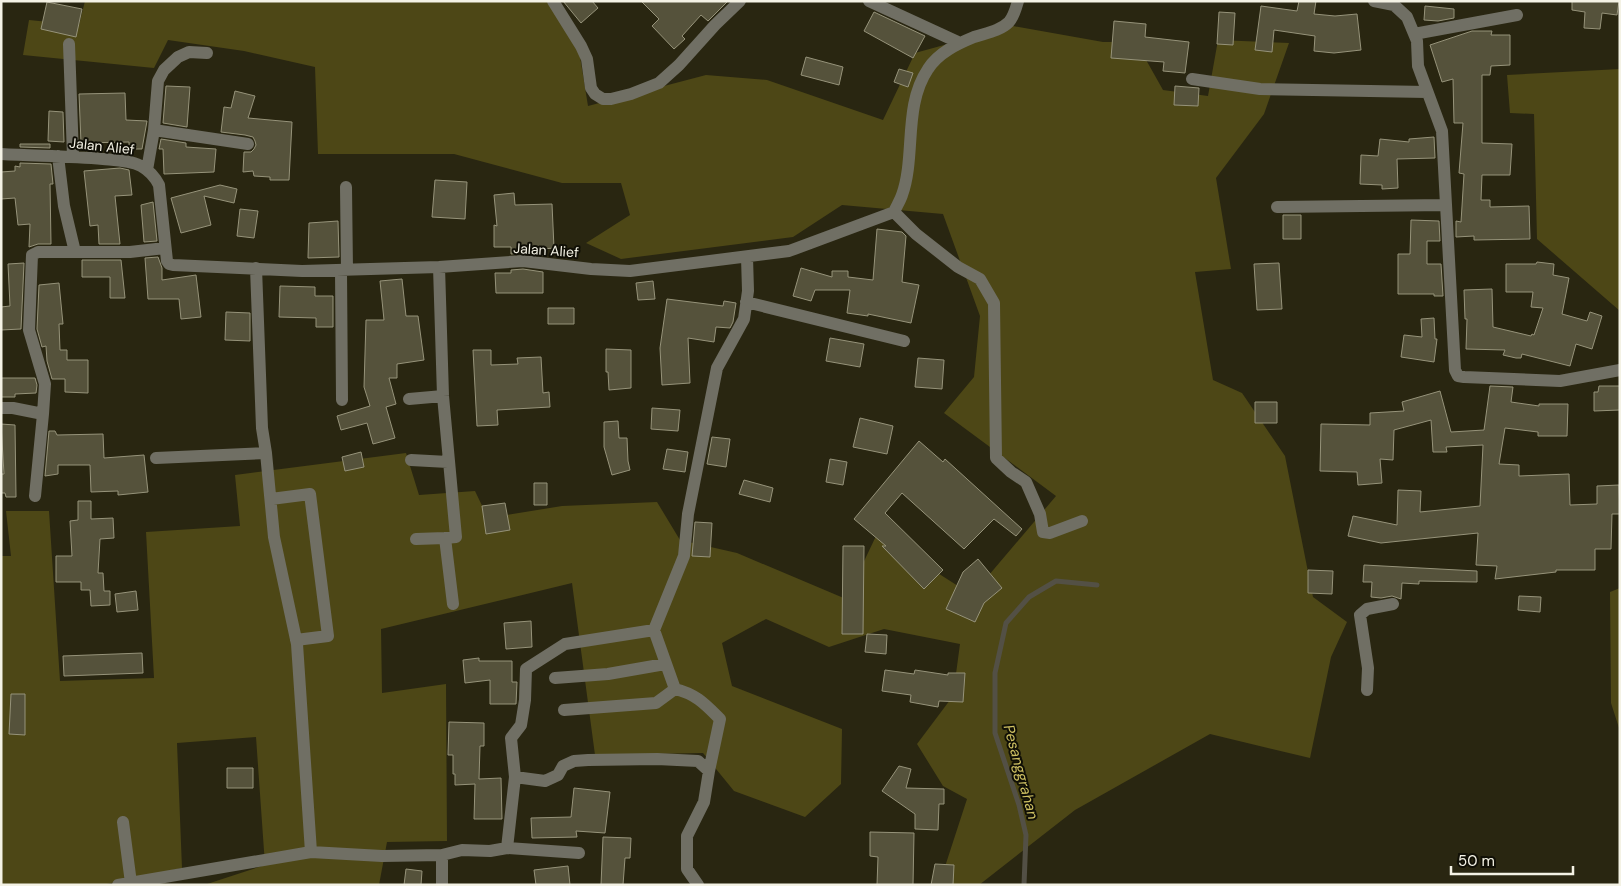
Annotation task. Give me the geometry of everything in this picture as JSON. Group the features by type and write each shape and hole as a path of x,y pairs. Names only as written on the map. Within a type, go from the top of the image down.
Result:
{"street":[{"path":"553,1 587,59 592,88 595,94 602,98 611,99 659,84 680,65 715,25 740,1"},
{"path":"869,1 960,43"},
{"path":"1018,1 1012,17 1001,28 960,43 938,56 927,70 915,100 906,178 902,195 894,212 916,234 958,267 980,280 994,304 996,458 1011,472 1026,482 1040,514 1043,532 1050,533 1082,521"},
{"path":"1374,1 1394,5 1407,17 1417,41 1418,66 1442,131 1455,370 1458,376 1560,381 1620,370"},
{"path":"1414,34 1517,15"},
{"path":"69,44 73,156"},
{"path":"147,170 154,130 158,81 164,70 178,57 189,52 207,53"},
{"path":"1192,79 1260,89 1427,92"},
{"path":"154,130 248,144"},
{"name":"Jalan Alief","path":"1,154 73,156 128,162 139,165 147,170 155,176 159,186 167,260 169,264 173,265 302,271 439,267 523,261 591,269 630,271 789,251 894,212"},
{"path":"58,156 64,206 75,252"},
{"path":"342,400 346,187"},
{"path":"1277,207 1446,205"},
{"path":"35,496 45,384 29,330 32,255 38,252 130,252 165,248"},
{"path":"675,689 654,630 684,556 688,514 717,368 744,319 748,291 747,257"},
{"path":"416,539 456,537 443,396 439,267"},
{"path":"256,268 262,428 274,537 296,640 311,852"},
{"path":"746,302 904,341"},
{"path":"409,399 443,396"},
{"path":"1,408 13,408 43,414"},
{"path":"156,458 266,453"},
{"path":"411,460 448,462"},
{"path":"271,500 310,494 328,636 296,640"},
{"path":"445,538 453,604"},
{"path":"1367,690 1368,676 1360,615 1366,609 1393,604"},
{"path":"508,848 515,777 511,738 521,725 525,700 526,669 565,644 654,630"},
{"path":"555,678 608,674 666,664"},
{"path":"564,710 656,703 675,689"},
{"path":"675,689 690,693 702,701 720,719 704,802 687,836 686,869 698,885"},
{"path":"515,777 545,780 558,775 563,766 574,761 588,760 698,761 709,771"},
{"path":"123,822 131,883"},
{"path":"118,885 311,852 382,856 442,854 462,850 490,851 508,848 579,853"},
{"path":"442,854 442,885"}],"shaded area":[{"path":"85,1 556,1 577,38 588,106 706,75 767,80 883,120 915,53 1013,26 1103,42 1136,42 1163,90 1208,96 1218,40 1289,43 1264,114 1216,178 1231,269 1195,272 1213,380 1242,393 1285,456 1313,597 1347,622 1331,657 1310,758 1210,734 1075,810 979,885 939,885 967,799 943,786 917,744 953,696 960,644 884,629 829,647 766,619 722,643 732,686 842,729 841,784 805,817 734,791 703,753 595,755 572,583 381,629 382,693 446,684 447,841 387,842 379,885 204,885 265,865 256,737 177,743 182,868 102,885 1,885 1,556 11,556 6,511 49,511 60,681 154,678 146,532 240,526 235,475 406,453 419,495 475,491 488,518 562,506 657,502 680,540 737,553 846,599 877,534 972,595 1056,496 944,413 974,377 980,316 943,214 842,205 793,237 621,259 586,243 630,215 621,183 562,183 454,154 318,154 315,67 244,51 168,40 154,68 23,55 29,20 79,25"},
{"path":"1620,69 1620,311 1537,239 1534,114 1510,113 1507,75"},
{"path":"1620,588 1620,731 1611,703 1610,592"}],"building":[{"path":"563,1 592,1 598,8 581,23"},
{"path":"641,1 728,1 708,21 701,15 682,36 685,39 674,49 652,26 659,19"},
{"path":"1299,1 1316,1 1314,14 1335,16 1357,14 1361,50 1334,53 1314,51 1315,36 1274,30 1272,52 1255,50 1261,6 1297,11"},
{"path":"1572,1 1619,1 1617,15 1602,13 1600,29 1584,28 1585,12 1572,10"},
{"path":"47,2 82,9 76,37 41,29"},
{"path":"1425,6 1454,9 1454,18 1438,21 1424,20"},
{"path":"874,12 925,36 913,58 864,31"},
{"path":"1219,12 1235,13 1233,45 1217,44"},
{"path":"1114,21 1146,24 1145,37 1189,42 1185,73 1163,71 1164,62 1111,58"},
{"path":"1472,31 1492,31 1491,35 1510,35 1510,65 1491,66 1490,75 1482,75 1482,143 1512,144 1510,175 1482,175 1481,200 1490,200 1490,207 1529,206 1530,239 1474,240 1474,236 1456,237 1456,221 1461,222 1464,174 1459,173 1463,123 1454,123 1453,79 1442,82 1430,45"},
{"path":"806,57 843,67 839,85 801,75"},
{"path":"899,69 913,73 908,87 894,82"},
{"path":"166,86 190,87 187,127 163,123"},
{"path":"1175,86 1199,88 1198,106 1174,105"},
{"path":"235,91 255,96 248,118 292,122 289,180 270,180 270,177 254,176 253,171 243,172 244,152 251,152 256,145 253,137 221,132 224,107 231,108"},
{"path":"125,93 126,120 147,121 142,149 129,149 129,142 81,143 79,94"},
{"path":"49,111 63,112 64,142 48,141"},
{"path":"1434,137 1435,158 1397,159 1398,188 1382,189 1382,185 1360,184 1361,155 1378,156 1380,139 1409,142 1409,139"},
{"path":"161,139 186,143 186,147 216,149 214,172 164,174 163,149 159,149"},
{"path":"20,144 50,144 50,148 20,147"},
{"path":"20,163 51,164 53,184 50,184 51,244 38,244 29,247 30,224 18,225 15,198 1,199 1,172 15,171 15,166 20,167"},
{"path":"120,168 129,170 132,195 115,196 120,244 99,244 98,225 90,226 84,171"},
{"path":"435,180 467,182 465,219 432,217"},
{"path":"220,185 237,189 234,203 204,196 211,225 181,233 171,198"},
{"path":"514,193 515,205 552,204 554,248 543,249 543,255 511,254 511,247 494,247 494,225 497,226 494,195"},
{"path":"153,202 157,241 144,242 141,205"},
{"path":"240,209 258,211 254,238 237,236"},
{"path":"1283,215 1301,215 1301,239 1283,239"},
{"path":"1411,220 1439,221 1440,241 1427,241 1427,264 1441,264 1443,296 1434,296 1434,294 1398,294 1398,254 1410,254"},
{"path":"338,221 339,257 308,258 309,223"},
{"path":"877,229 902,232 906,236 902,282 919,285 911,323 868,314 868,316 847,313 850,290 815,290 811,301 793,296 801,268 832,277 832,271 848,271 848,277 873,280"},
{"path":"158,257 162,268 162,280 196,275 201,317 181,319 179,299 148,299 145,258"},
{"path":"82,260 121,260 125,298 110,298 110,277 82,277"},
{"path":"1537,262 1554,264 1553,275 1569,278 1562,314 1587,321 1590,312 1602,316 1592,349 1576,344 1570,366 1522,354 1521,358 1503,355 1505,350 1466,349 1467,319 1465,319 1464,290 1492,289 1493,327 1531,336 1532,334 1534,335 1543,308 1531,307 1533,292 1506,292 1506,264 1536,264"},
{"path":"24,263 21,329 1,330 1,307 10,306 8,264"},
{"path":"1279,263 1282,309 1257,310 1254,264"},
{"path":"523,269 543,272 543,293 496,293 495,273 511,273 511,270"},
{"path":"402,279 406,316 418,316 424,360 397,364 397,378 389,378 396,404 386,407 395,438 373,444 367,423 341,430 337,416 370,406 364,387 366,320 384,320 380,281"},
{"path":"653,281 655,299 638,300 636,283"},
{"path":"59,283 63,324 59,324 60,350 67,350 67,360 88,360 88,393 65,392 65,379 52,379 47,361 46,346 42,347 37,329 39,285"},
{"path":"280,286 315,287 315,296 333,296 333,327 316,327 316,318 279,317"},
{"path":"667,299 723,306 724,301 736,303 733,322 730,328 716,327 714,342 688,338 690,383 662,385 660,348"},
{"path":"548,308 574,308 574,324 548,324"},
{"path":"226,312 250,313 250,341 225,340"},
{"path":"1434,318 1435,339 1437,339 1434,362 1401,357 1404,335 1422,337 1421,319"},
{"path":"830,338 864,344 860,367 826,361"},
{"path":"606,349 631,350 631,388 609,390 608,372 606,372"},
{"path":"473,350 491,350 491,365 518,364 517,358 541,357 543,393 549,392 550,407 497,410 498,425 477,426"},
{"path":"918,358 944,360 942,389 915,387"},
{"path":"1,378 35,378 37,385 36,393 15,394 15,397 1,397"},
{"path":"1490,386 1513,387 1511,402 1539,406 1539,404 1568,404 1567,436 1538,436 1538,432 1505,428 1499,464 1519,465 1519,476 1569,474 1570,505 1597,504 1597,486 1619,485 1620,514 1612,514 1611,549 1595,549 1595,570 1556,570 1556,572 1495,579 1497,566 1476,565 1478,533 1381,543 1348,536 1353,516 1397,525 1398,490 1421,491 1420,512 1480,506 1483,445 1446,447 1447,452 1433,452 1431,420 1394,430 1393,460 1380,459 1382,483 1358,485 1357,472 1320,471 1321,424 1370,425 1370,413 1404,411 1402,402 1440,391 1451,432 1484,430"},
{"path":"1599,386 1620,386 1620,410 1594,411 1594,392 1598,392"},
{"path":"1255,402 1277,402 1277,423 1255,423"},
{"path":"652,408 680,410 678,431 651,429"},
{"path":"860,418 893,426 887,454 853,447"},
{"path":"618,421 619,438 627,438 630,470 612,475 604,447 604,422"},
{"path":"1,424 15,425 16,497 6,497 5,493 1,493 1,474 4,474"},
{"path":"49,431 55,431 57,435 103,434 104,458 144,455 148,492 118,495 118,491 91,492 90,465 58,465 58,474 45,476"},
{"path":"712,437 730,439 726,467 707,464"},
{"path":"919,441 943,462 945,459 1022,529 1016,536 994,519 964,549 902,493 885,513 943,570 924,589 882,546 886,546 854,519"},
{"path":"667,449 688,452 685,472 663,469"},
{"path":"361,452 364,467 345,471 342,457"},
{"path":"830,459 847,462 843,485 826,482"},
{"path":"744,480 773,488 770,502 739,494"},
{"path":"534,483 547,483 547,505 534,505"},
{"path":"78,501 91,501 91,519 113,518 114,538 100,539 98,573 103,573 104,591 110,591 110,605 91,606 90,590 81,590 81,582 56,582 56,556 72,556 70,521 78,520"},
{"path":"505,503 510,530 486,534 482,506"},
{"path":"695,522 712,523 710,557 692,556"},
{"path":"843,546 864,546 863,634 842,634"},
{"path":"978,559 1002,588 984,603 975,622 946,609 963,572"},
{"path":"1364,565 1477,571 1477,582 1419,581 1419,584 1402,583 1401,599 1392,596 1371,597 1372,582 1363,582"},
{"path":"1308,570 1333,571 1332,594 1308,593"},
{"path":"136,591 138,610 117,612 115,594"},
{"path":"1519,596 1541,597 1540,612 1518,610"},
{"path":"531,621 532,647 506,649 504,623"},
{"path":"867,634 887,635 886,654 865,652"},
{"path":"142,653 143,673 64,676 63,656"},
{"path":"479,658 479,661 512,661 512,682 517,682 516,704 490,704 490,680 465,683 463,660"},
{"path":"885,670 914,674 915,670 948,675 948,673 965,673 963,702 939,701 938,707 910,702 911,695 882,691"},
{"path":"11,694 25,694 25,735 9,734"},
{"path":"449,722 484,723 484,746 480,746 479,779 501,778 502,819 474,819 475,784 455,785 453,755 448,755"},
{"path":"899,766 911,769 906,788 944,789 944,804 939,804 938,830 915,829 915,814 882,791"},
{"path":"227,768 253,768 253,788 227,788"},
{"path":"574,788 610,792 605,833 576,831 577,837 532,838 531,818 571,817"},
{"path":"870,832 914,833 913,885 877,885 878,857 870,856"},
{"path":"603,837 631,838 630,858 625,858 623,885 601,885"},
{"path":"935,864 954,865 953,885 931,885"},
{"path":"568,866 570,885 536,885 534,870"},
{"path":"406,869 422,871 421,885 404,885"}],"waterway":[{"name":"Pesanggrahan","path":"1024,885 1026,835 1019,805 995,733 995,673 1006,623 1029,597 1056,581 1097,585"}]}
